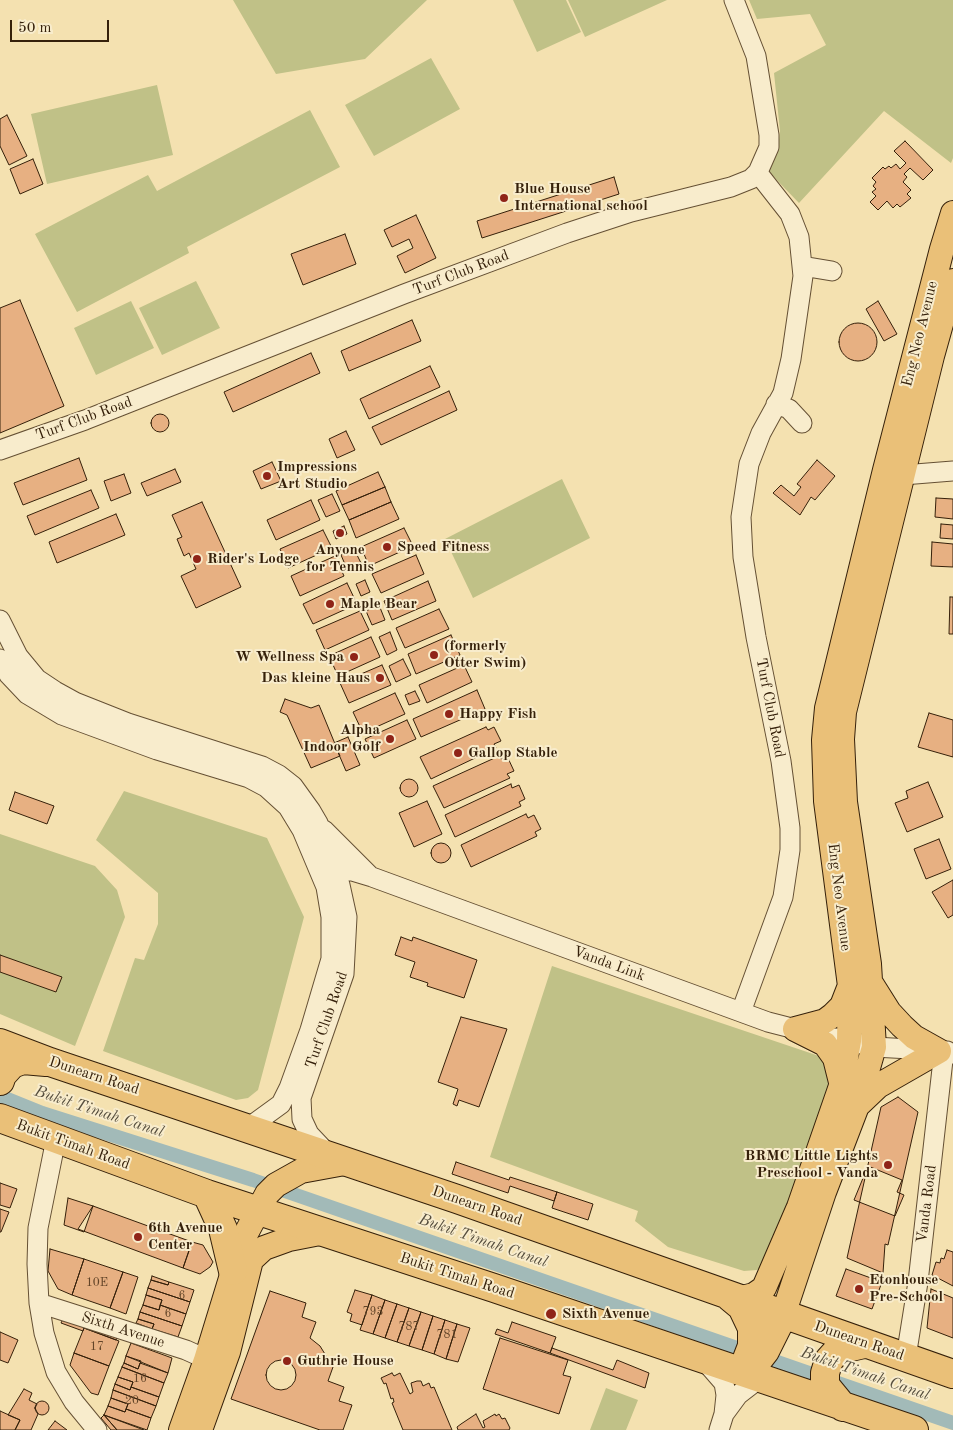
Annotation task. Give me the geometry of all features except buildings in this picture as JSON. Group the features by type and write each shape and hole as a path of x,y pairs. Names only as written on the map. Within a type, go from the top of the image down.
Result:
{"highway":[{"name":"Dunearn Road","path":"0,1042 50,1062 340,1159 739,1304 778,1326 864,1344 953,1374"},
{"path":"1,1078 12,1064 23,1060 50,1062"},
{"name":"Bukit Timah Road","path":"4,1118 207,1194 262,1202 325,1232 701,1357 750,1369 843,1408 914,1430"},
{"path":"207,1194 223,1228 233,1271"},
{"path":"739,1304 752,1337 750,1369"},
{"path":"750,1369 778,1326"},
{"path":"843,1408 827,1372 838,1350 864,1344"}],"main road":[{"name":"Eng Neo Avenue","path":"778,1326 824,1192 857,1106 874,1047 861,985 845,802 842,739 844,712 852,642 896,466 942,248 953,213"},
{"name":"Eng Neo Avenue","path":"896,466 953,281"},
{"name":"Eng Neo Avenue","path":"739,1304 764,1288 798,1207 841,1086 861,985"},
{"path":"796,1029 825,1021 834,1016 861,985 914,1037 947,1050"},
{"path":"796,1029 825,1044 835,1058 841,1086"},
{"path":"857,1106 878,1086 947,1050"},
{"path":"215,1363 233,1271 246,1230 262,1202 282,1181 301,1171 340,1159"},
{"path":"194,1425 251,1260 264,1248 289,1239 325,1232"}],"street":[{"name":"Turf Club Road","path":"0,450 85,420 404,294 567,233 630,212 732,187 751,179 758,172 769,147 770,135 756,56 734,0"},
{"name":"Turf Club Road","path":"741,1012 783,897 790,850 790,828 781,761 743,557 741,517 750,464 761,433 783,393 796,335 802,266 799,237 790,214 761,177"},
{"path":"802,266 832,271"},
{"path":"776,404 789,409 802,423"},
{"path":"896,466 945,471"},
{"name":"Turf Club Road","path":"0,620 18,656 37,679 49,687 74,702 128,723 262,766 279,775 293,786 318,823 328,870 326,887 332,926 331,959 310,1030 289,1088 281,1104 248,1128"},
{"name":"Turf Club Road","path":"0,659 9,675 27,694 62,715 158,750 226,769 249,778 266,787 292,811 328,870 347,917 344,974 301,1098 302,1120 309,1134 340,1159"},
{"name":"Vanda Link","path":"318,823 372,877"},
{"name":"Vanda Link","path":"328,870 352,872 372,877 741,1012 796,1029 849,1041"},
{"path":"849,1041 874,1047 947,1050"},
{"name":"Vanda Road","path":"906,1357 918,1282 947,1050"},
{"path":"56,1139 38,1228 39,1303 44,1333 56,1372 74,1402 97,1430"},
{"name":"Sixth Avenue","path":"39,1303 186,1350 215,1363"},
{"path":"701,1357 724,1383 726,1395 721,1422"},
{"path":"721,1422 738,1395 750,1369"}],"green space":[{"path":"233,0 427,0 365,59 276,74"},
{"path":"513,0 566,0 581,32 537,52"},
{"path":"568,0 667,0 585,37"},
{"path":"749,0 953,0 953,158 951,163 884,111 799,203 768,171 778,148 780,131 774,73 826,45 810,14 757,19"},
{"path":"431,58 460,109 374,156 345,105"},
{"path":"157,85 173,155 47,184 31,114"},
{"path":"310,110 340,167 187,247 189,253 77,312 35,234 148,175 157,191"},
{"path":"196,281 220,328 162,355 139,308"},
{"path":"131,301 154,348 96,375 74,328"},
{"path":"562,479 590,538 473,598 445,539"},
{"path":"124,791 267,838 304,917 258,1090 248,1098 236,1100 103,1051 135,958 144,960 158,924 158,893 96,840"},
{"path":"0,834 95,866 117,890 125,917 75,1046 0,1014"},
{"path":"552,966 819,1056 828,1067 831,1085 766,1263 757,1270 744,1271 668,1247 635,1221 638,1211 490,1157"},
{"path":"606,1388 638,1400 626,1430 590,1430"}],"waterway":[{"name":"Bukit Timah Canal","path":"0,1096 42,1113 253,1180 953,1423"}],"place":[{"name":"Blue House International school","path":"504,198"},
{"name":"Impressions Art Studio","path":"267,476"},
{"name":"Anyone for Tennis","path":"340,533"},
{"name":"Speed Fitness","path":"387,547"},
{"name":"Rider's Lodge","path":"197,559"},
{"name":"Maple Bear","path":"330,604"},
{"name":"(formerly Otter Swim)","path":"434,655"},
{"name":"W Wellness Spa","path":"354,657"},
{"name":"Das kleine Haus","path":"380,678"},
{"name":"Happy Fish","path":"449,714"},
{"name":"Alpha Indoor Golf","path":"390,739"},
{"name":"Gallop Stable","path":"458,753"},
{"name":"BRMC Little Lights Preschool - Vanda","path":"888,1165"},
{"name":"6th Avenue Center","path":"138,1237"},
{"name":"Etonhouse Pre-School","path":"859,1289"},
{"name":"Sixth Avenue","path":"551,1314"},
{"name":"Guthrie House","path":"287,1361"}]}
